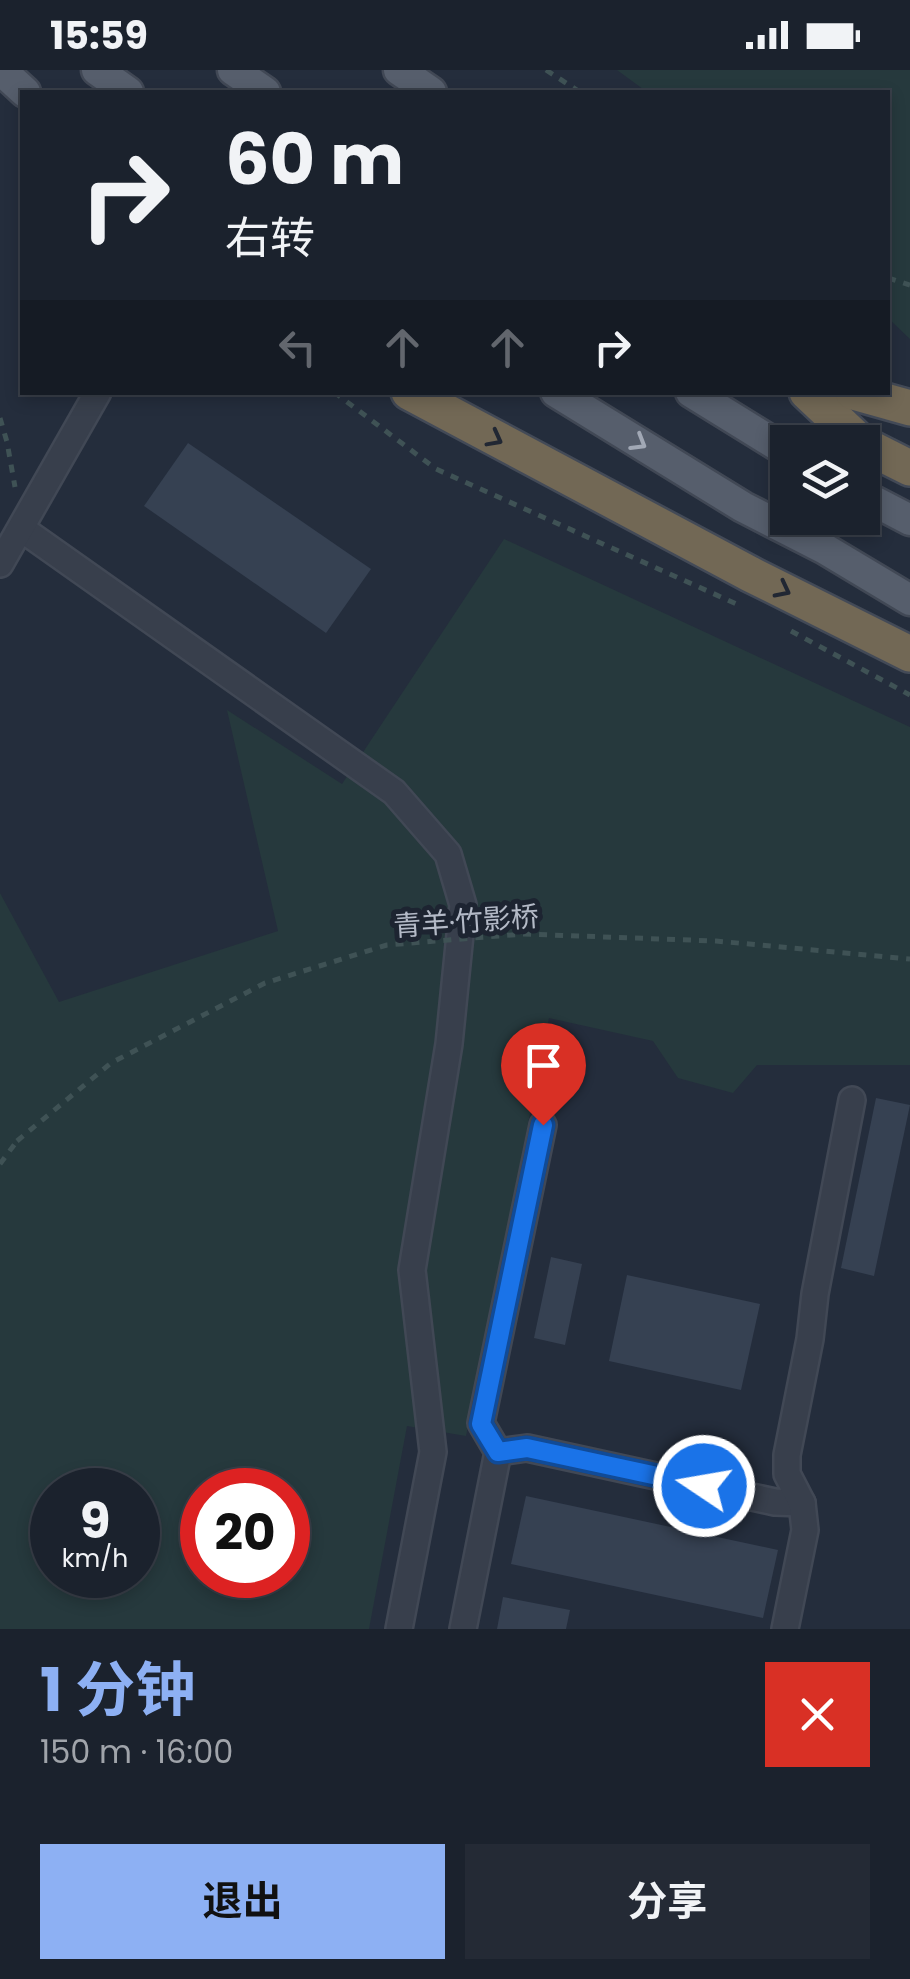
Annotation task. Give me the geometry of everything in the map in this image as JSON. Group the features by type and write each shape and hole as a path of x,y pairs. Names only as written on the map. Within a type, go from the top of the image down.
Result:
{"highway":[{"path":"415,395 750,574 910,654"},
{"path":"810,395 842,425"},
{"path":"864,395 910,408"},
{"path":"880,453 910,468"}],"main road":[{"path":"1,70 23,90"},
{"path":"96,70 125,90"},
{"path":"233,70 263,90"},
{"path":"399,70 428,90"},
{"path":"561,395 743,508 826,549 910,600"},
{"path":"696,395 770,441"},
{"path":"880,504 910,520"}],"street":[{"path":"0,564 96,395"},
{"path":"22,529 394,792 448,854 464,905 450,1044 412,1270 433,1452 399,1629"},
{"path":"785,1629 805,1530 802,1502 787,1474 787,1455 852,1100"},
{"path":"463,1629 498,1452 481,1424 543,1125"},
{"path":"498,1452 527,1448 775,1502 802,1502"}],"path":[{"path":"546,70 577,90"},
{"path":"338,395 436,469 744,607"},
{"path":"0,418 22,529"},
{"path":"778,624 910,695"},
{"name":"青羊·竹影桥","path":"0,1164 17,1141 112,1063 265,983 387,945 522,934 716,941 910,958"}],"green space":[{"path":"617,70 910,70 910,339 890,320 890,90 644,90"},
{"path":"504,539 910,727 910,1065 757,1065 733,1093 678,1078 653,1041 549,1018 466,1436 407,1426 369,1629 0,1629 0,893 59,1002 278,931 227,710 342,784"}],"building":[{"path":"188,443 371,569 326,633 144,506"},
{"path":"876,1098 910,1105 874,1276 841,1268"},
{"path":"551,1257 582,1264 565,1345 534,1338"},
{"path":"627,1275 760,1304 741,1390 609,1361"},
{"path":"526,1496 778,1550 763,1618 511,1564"},
{"path":"503,1597 570,1610 566,1629 497,1629"}],"route":[{"path":"543,1125 481,1424 498,1452 527,1448 704,1486"}]}
